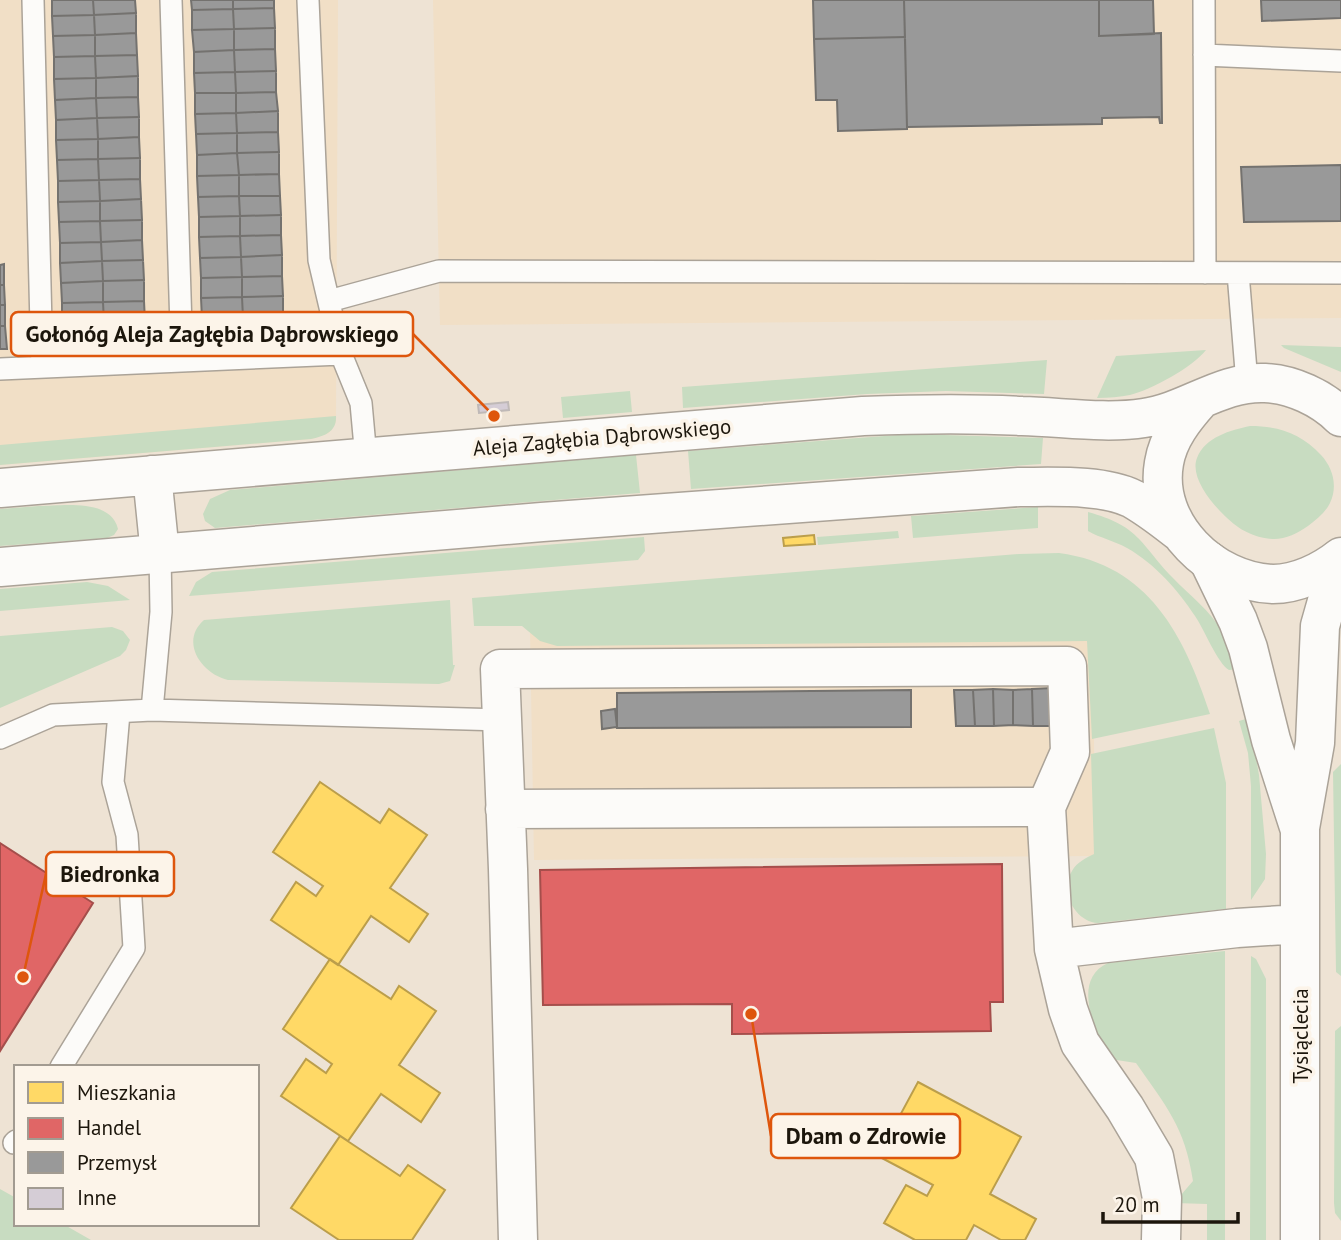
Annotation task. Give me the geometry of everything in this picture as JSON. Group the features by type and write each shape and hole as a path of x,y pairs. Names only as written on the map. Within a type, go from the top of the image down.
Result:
{"street":[{"name":"Aleja Zagłębia Dąbrowskiego","path":"0,488 863,415 948,414 1143,419 1166,414 1234,385 1247,383"},
{"path":"1247,383 1286,386 1309,394 1339,413"},
{"path":"1182,534 1169,515 1164,498 1164,463 1177,430 1200,399"},
{"path":"152,475 160,554"},
{"path":"0,567 542,522 1020,487 1080,489 1120,494 1133,499 1182,534 1209,561 1232,575 1252,582 1274,584 1294,581 1315,574 1340,558"},
{"name":"Tysiąclecia","path":"1300,1240 1300,832 1324,743 1318,644 1324,609 1340,558"},
{"name":"Tysiąclecia","path":"1209,561 1248,648 1271,740 1300,832"},
{"path":"518,1240 500,668 1067,666 1070,752 1046,807 1054,949 1068,1009 1080,1043 1125,1108 1154,1157 1162,1198 1161,1240"},
{"path":"505,809 1046,807"},
{"path":"1054,949 1237,928 1300,924"}],"lane":[{"path":"33,0 42,367"},
{"path":"172,0 182,361"},
{"path":"308,0 319,260 341,354 361,403 366,458"},
{"path":"1204,0 1205,273"},
{"path":"1204,55 1341,61"},
{"path":"329,301 439,271 1341,273"},
{"path":"1238,273 1247,383"},
{"path":"0,369 341,354"},
{"path":"152,710 161,612 160,554"},
{"path":"0,738 52,715 152,710 502,720"},
{"path":"62,1065 134,948 127,835 113,782 119,713"}],"shaded area":[{"path":"0,0 338,0 336,422 329,433 311,439 0,465"},
{"path":"433,0 1341,0 1341,318 440,325"},
{"path":"1093,623 1095,856 534,860 530,630"}],"green space":[{"path":"1281,345 1341,347 1341,372 1284,348"},
{"path":"1206,350 1182,370 1149,388 1130,395 1097,398 1116,356"},
{"path":"1047,360 1044,394 946,391 867,394 683,408 682,387"},
{"path":"630,391 632,412 563,418 561,397"},
{"path":"336,416 332,430 311,439 0,465 0,445"},
{"path":"1250,426 1270,427 1297,436 1321,455 1331,471 1334,490 1328,507 1308,526 1287,537 1265,538 1238,527 1215,506 1197,476 1197,458 1206,445 1227,432"},
{"path":"911,434 1043,438 1041,464 691,489 688,451"},
{"path":"636,455 640,493 215,528 205,521 203,514 210,499 230,490"},
{"path":"72,505 96,508 114,519 118,529 114,535 107,538 0,546 0,509"},
{"path":"1038,507 1038,528 913,538 911,516"},
{"path":"1088,512 1118,523 1137,537 1218,625 1238,669 1229,670 1225,666 1188,606 1156,570 1127,548 1088,531"},
{"path":"898,531 899,538 818,545 817,537"},
{"path":"644,537 645,551 638,560 189,596 196,582 212,572"},
{"path":"1059,553 1090,560 1117,572 1139,588 1159,608 1188,657 1210,714 1092,739 1087,641 557,646 540,641 522,626 474,626 472,598"},
{"path":"87,582 108,586 130,600 0,611 0,589"},
{"path":"450,600 455,665 450,681 439,684 228,680 218,677 202,664 194,647 197,629 204,620"},
{"path":"112,627 123,631 130,640 120,656 0,708 0,636"},
{"path":"1249,718 1259,775 1266,854 1265,879 1251,900 1251,786 1248,753 1239,721"},
{"path":"1214,728 1226,783 1226,909 1098,923 1082,917 1068,896 1067,887 1074,868 1094,854 1091,754"},
{"path":"1341,764 1341,976 1336,972 1333,772"},
{"path":"1225,951 1225,1240 1207,1240 1207,1204 1174,1203 1193,1181 1185,1146 1173,1118 1136,1063 1110,1059 1093,1022 1088,994 1090,982 1097,971 1108,963"},
{"path":"1251,956 1256,959 1266,979 1266,1240 1250,1240"},
{"path":"1341,1026 1341,1221 1335,1213 1334,1203 1335,1031"},
{"path":"0,1189 14,1197 14,1226 66,1226 91,1240 0,1240"}],"building: Mieszkania":[{"path":"814,535 815,544 784,546 783,538"},
{"path":"320,782 380,823 389,809 427,835 390,888 428,914 409,942 371,916 338,965 271,920 296,882 316,896 323,886 273,852"},
{"path":"330,959 391,999 399,986 436,1011 399,1065 440,1093 421,1122 381,1094 348,1141 281,1096 306,1059 326,1073 332,1064 283,1029"},
{"path":"918,1082 1021,1137 990,1194 1036,1219 1025,1240 1001,1240 974,1225 966,1240 915,1240 884,1223 906,1185 927,1196 933,1185 878,1156"},
{"path":"340,1136 400,1176 408,1165 445,1190 412,1240 339,1240 291,1208"}],"building: Handel":[{"path":"0,843 93,903 0,1051"},
{"path":"1002,864 1003,1002 990,1002 991,1031 732,1034 732,1004 543,1005 540,870"}],"building: Przemysł":[{"path":"52,0 93,0 94,15 52,16"},
{"path":"93,0 135,0 136,13 94,15"},
{"path":"191,0 233,0 233,9 192,10"},
{"path":"233,0 274,0 274,8 233,9"},
{"path":"813,0 904,0 905,37 814,39"},
{"path":"904,0 1099,0 1099,36 1161,33 1162,123 1159,117 1102,118 1102,124 907,127"},
{"path":"1099,0 1153,0 1154,34 1099,36"},
{"path":"1261,0 1341,0 1341,18 1262,21"},
{"path":"274,8 275,28 234,29 233,9"},
{"path":"233,9 234,29 192,30 192,10"},
{"path":"136,13 136,33 95,35 94,15"},
{"path":"94,15 95,35 53,36 52,16"},
{"path":"275,28 275,49 234,50 234,29"},
{"path":"234,29 234,50 194,52 192,30"},
{"path":"136,33 137,55 95,56 95,35"},
{"path":"95,35 95,56 54,57 53,36"},
{"path":"905,37 907,129 838,131 837,100 816,100 814,39"},
{"path":"275,49 276,71 235,72 234,50"},
{"path":"234,50 235,72 194,73 194,52"},
{"path":"137,55 138,76 96,78 95,56"},
{"path":"95,56 96,78 54,79 54,57"},
{"path":"276,71 276,92 236,93 235,72"},
{"path":"235,72 236,93 195,93 194,73"},
{"path":"138,76 138,97 96,98 96,78"},
{"path":"96,78 96,98 55,100 54,79"},
{"path":"276,92 278,111 236,113 236,93"},
{"path":"195,93 236,93 236,113 195,114"},
{"path":"138,97 139,117 97,118 96,98"},
{"path":"96,98 97,118 56,120 55,100"},
{"path":"278,111 278,132 237,133 236,113"},
{"path":"236,113 237,133 196,134 195,114"},
{"path":"139,117 139,137 98,139 97,118"},
{"path":"97,118 98,139 56,140 56,120"},
{"path":"278,132 279,152 237,153 237,133"},
{"path":"237,133 237,153 197,155 196,134"},
{"path":"139,137 140,158 98,159 98,139"},
{"path":"98,139 98,159 57,160 56,140"},
{"path":"279,152 279,174 239,175 237,153"},
{"path":"237,153 239,175 197,176 197,155"},
{"path":"140,158 140,179 99,180 98,159"},
{"path":"98,159 99,180 58,181 57,160"},
{"path":"1341,165 1341,221 1244,222 1241,167"},
{"path":"279,174 280,196 239,196 239,175"},
{"path":"239,175 239,196 198,197 197,176"},
{"path":"140,179 141,199 100,201 99,180"},
{"path":"99,180 100,201 58,202 58,181"},
{"path":"239,196 280,196 281,215 240,216"},
{"path":"239,196 240,216 199,217 198,197"},
{"path":"141,199 142,220 100,221 100,201"},
{"path":"100,201 100,221 59,222 58,202"},
{"path":"281,215 281,235 240,236 240,216"},
{"path":"240,216 240,236 199,237 199,217"},
{"path":"142,220 142,240 101,242 100,221"},
{"path":"100,221 101,242 60,243 59,222"},
{"path":"281,235 282,255 241,257 240,236"},
{"path":"240,236 241,257 200,258 199,237"},
{"path":"142,240 143,260 102,261 101,242"},
{"path":"101,242 102,261 60,263 60,243"},
{"path":"282,255 282,276 242,277 241,257"},
{"path":"241,257 242,277 201,278 200,258"},
{"path":"143,260 144,280 103,281 102,261"},
{"path":"102,261 103,281 61,283 60,263"},
{"path":"4,264 4,285 0,285 0,265"},
{"path":"282,276 283,296 242,297 242,277"},
{"path":"242,277 242,297 201,298 201,278"},
{"path":"144,280 144,301 103,302 103,281"},
{"path":"103,281 103,302 62,303 61,283"},
{"path":"0,285 4,285 5,305 0,305"},
{"path":"283,296 283,317 243,318 242,297"},
{"path":"242,297 243,318 202,319 201,298"},
{"path":"144,301 145,322 104,323 103,302"},
{"path":"103,302 104,323 62,324 62,303"},
{"path":"0,305 5,305 5,326 0,326"},
{"path":"0,326 5,326 7,349 0,349"},
{"path":"1052,688 1052,726 1033,726 1032,689"},
{"path":"993,689 994,726 975,726 973,690"},
{"path":"993,689 1013,690 1013,725 994,726"},
{"path":"1032,689 1033,726 1013,725 1013,690"},
{"path":"911,690 911,727 617,728 617,693"},
{"path":"954,690 973,690 975,726 956,726"},
{"path":"615,709 617,727 602,729 601,711"}],"building: Inne":[{"path":"508,402 509,410 479,413 478,405"}],"place":[{"name":"Gołonóg Aleja Zagłębia Dąbrowskiego","path":"494,416"},
{"name":"Biedronka","path":"23,977"},
{"name":"Dbam o Zdrowie","path":"751,1014"}]}
